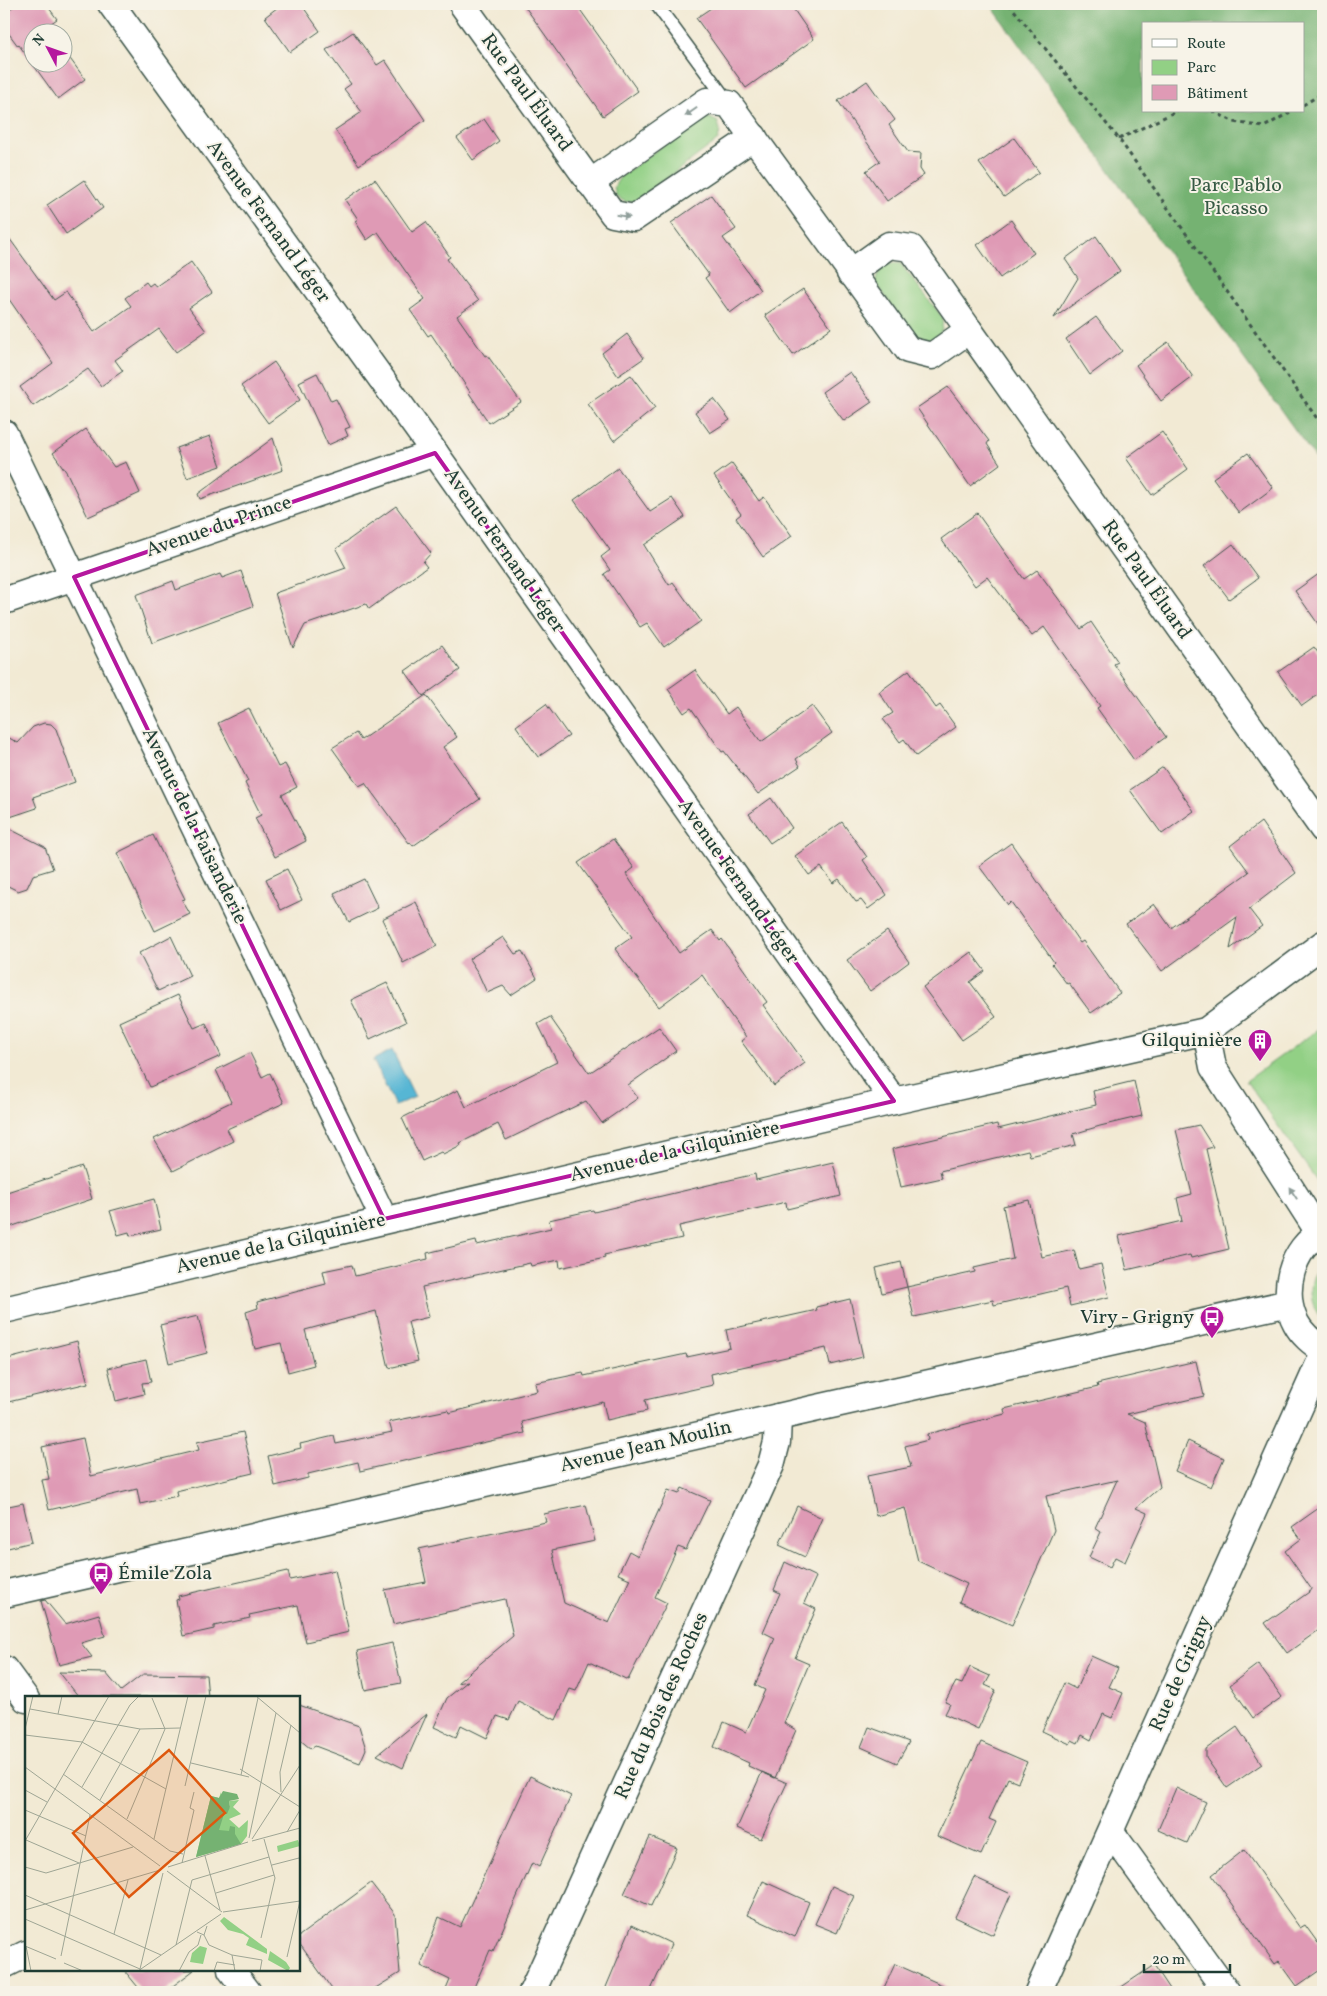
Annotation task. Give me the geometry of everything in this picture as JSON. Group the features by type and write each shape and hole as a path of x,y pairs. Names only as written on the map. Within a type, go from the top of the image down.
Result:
{"street":[{"name":"Avenue Fernand Léger","path":"111,4 435,453 894,1101"},
{"name":"Rue Paul Éluard","path":"462,4 613,214 634,218 754,137"},
{"path":"590,183 707,101 729,104 850,273 908,350 932,356 969,330"},
{"name":"Rue Paul Éluard","path":"850,273 890,245 911,248 1323,829"},
{"name":"Avenue de la Faisanderie","path":"4,433 384,1219"},
{"name":"Avenue du Prince","path":"4,601 435,453"},
{"name":"Avenue de la Gilquinière","path":"4,1310 384,1219 1206,1031 1323,944"},
{"path":"1206,1031 1213,1067 1321,1233 1304,1247 1294,1264 1289,1283 1289,1303 1296,1323 1308,1340 1323,1350"},
{"name":"Avenue Jean Moulin","path":"4,1594 778,1417 1289,1303"},
{"name":"Rue de Grigny","path":"1038,1992 1323,1355"},
{"name":"Rue du Bois des Roches","path":"532,1992 771,1465 777,1442 778,1417"},
{"path":"4,1669 25,1698"},
{"path":"1111,1832 1227,1992"},
{"path":"4,1965 25,1954"},
{"path":"232,1971 248,1992"}],"lane":[{"path":"656,4 729,104"}],"path":[{"path":"1010,4 1119,139 1323,427"},
{"path":"1315,4 1323,14"},
{"path":"1304,104 1323,94"},
{"path":"1119,139 1176,112"},
{"path":"1215,112 1234,122 1264,127 1290,112"}],"highlighted area":[{"path":"435,453 894,1101 384,1219 74,577"}],"green space":[{"name":"Parc Pablo Picasso","path":"990,4 1323,4 1323,469"},
{"path":"701,117 710,118 718,122 720,131 718,140 637,201 626,202 616,197 614,187 620,177"},
{"path":"900,263 943,318 942,329 937,339 917,340 875,282 882,265"},
{"path":"1323,1026 1323,1179 1318,1182 1246,1081"},
{"path":"1323,1258 1323,1321 1314,1306 1311,1290 1314,1274"}],"water":[{"path":"392,1050 415,1097 395,1106 373,1060"}],"building":[{"path":"17,4 46,4 57,19 53,22 22,22 22,49 4,27 4,13"},
{"path":"282,4 301,4 320,31 290,52 265,17"},
{"path":"523,4 576,4 638,91 603,116"},
{"path":"717,4 790,4 814,39 746,88 696,18"},
{"path":"353,32 377,65 385,60 425,120 359,165 335,130 362,112 344,89 351,84 326,50"},
{"path":"72,61 85,79 58,99 38,72 72,72"},
{"path":"867,81 895,120 889,125 908,152 921,153 920,169 924,175 887,201 866,171 880,161 838,101"},
{"path":"484,119 499,141 473,160 457,138"},
{"path":"1014,138 1039,172 1004,197 979,163"},
{"path":"375,179 412,232 426,222 450,257 447,259 478,301 457,316 521,402 489,423 431,334 428,336 410,310 425,299 378,232 367,240 355,221 358,219 345,200"},
{"path":"84,180 103,208 66,234 47,205"},
{"path":"711,195 736,229 723,238 761,290 730,313 705,278 709,275 671,223"},
{"path":"1011,220 1034,253 1000,278 977,245"},
{"path":"4,231 54,300 66,292 94,332 131,306 125,298 146,282 149,286 153,283 156,287 191,262 212,292 189,308 206,331 176,352 159,329 115,360 123,371 101,386 88,369 33,406 20,387 53,363 4,292"},
{"path":"1096,236 1120,271 1054,318 1078,278 1065,259"},
{"path":"803,289 831,328 793,355 765,315"},
{"path":"1096,317 1122,351 1090,375 1066,339"},
{"path":"627,334 644,358 618,376 602,353"},
{"path":"1168,342 1193,377 1161,401 1136,365"},
{"path":"274,362 300,400 268,423 241,386"},
{"path":"850,372 872,402 844,421 822,392"},
{"path":"317,373 331,401 336,399 350,427 345,429 348,436 328,445 299,382"},
{"path":"631,375 655,408 614,441 588,404"},
{"path":"948,387 989,441 987,444 1000,464 970,486 917,408"},
{"path":"714,399 730,420 710,433 695,412"},
{"path":"86,429 114,467 126,462 140,493 88,517 67,473 53,453"},
{"path":"1162,432 1188,469 1152,495 1126,458"},
{"path":"210,436 221,466 187,478 176,448"},
{"path":"273,438 283,470 200,499 198,494"},
{"path":"1248,453 1273,488 1239,513 1213,478"},
{"path":"732,463 759,501 764,497 792,536 763,557 736,518 741,514 714,476"},
{"path":"618,468 650,512 672,498 685,517 644,545 669,585 673,582 701,621 664,647 647,623 640,627 604,574 610,570 601,557 610,550 574,500"},
{"path":"396,506 431,553 423,562 427,567 369,609 366,604 305,625 293,648 275,593 346,568 336,549"},
{"path":"977,513 1024,579 1037,570 1081,629 1091,622 1118,662 1114,664 1166,737 1134,760 1097,708 1100,706 1044,627 1032,636 987,577 975,586 941,539"},
{"path":"1233,544 1258,578 1229,599 1204,566"},
{"path":"241,571 253,606 152,643 136,595 173,581 176,590 220,574 222,578"},
{"path":"1323,571 1323,631 1295,591"},
{"path":"442,645 460,670 423,696 405,671"},
{"path":"1314,647 1323,660 1323,691 1302,706 1278,672"},
{"path":"695,670 727,714 736,707 761,742 812,706 832,733 796,759 800,766 758,794 724,751 722,752 691,708 684,713 668,689"},
{"path":"909,670 936,708 940,705 956,727 916,756 904,739 900,742 883,719 893,713 879,692"},
{"path":"426,695 457,737 443,747 480,799 413,846 365,783 359,786 332,748 356,733 361,740"},
{"path":"546,704 569,736 538,757 516,726"},
{"path":"249,708 278,767 285,764 297,787 282,795 306,841 275,857 255,818 261,815 245,783 248,781 218,723"},
{"path":"44,723 51,724 56,729 75,782 33,797 37,808 4,819 4,735 18,743 33,727"},
{"path":"1163,767 1194,811 1162,834 1130,790"},
{"path":"771,798 792,828 770,843 749,814"},
{"path":"842,822 867,857 863,860 887,895 868,909 861,900 856,902 839,879 833,883 821,867 809,875 795,856"},
{"path":"1261,822 1296,873 1249,909 1262,926 1230,949 1237,917 1162,971 1126,924 1154,904 1171,928 1249,872 1230,846"},
{"path":"4,826 45,847 53,869 33,875 27,888 18,891 4,884"},
{"path":"153,835 185,899 182,900 190,914 155,931 117,853"},
{"path":"613,839 634,868 626,874 679,953 712,930 720,941 722,939 767,1002 763,1005 805,1063 774,1086 741,1041 746,1037 702,975 659,1007 615,949 632,937 578,863"},
{"path":"1011,843 1080,943 1083,941 1120,993 1091,1013 1052,964 1054,962 1011,902 1008,905 979,866"},
{"path":"287,869 302,900 281,910 266,879"},
{"path":"364,879 378,908 349,922 334,893"},
{"path":"416,902 437,946 403,963 382,919"},
{"path":"887,931 909,962 870,991 847,960"},
{"path":"171,936 190,976 158,991 139,953"},
{"path":"503,937 515,954 522,951 537,978 511,995 503,986 487,993 469,959"},
{"path":"971,952 985,971 970,982 996,1017 962,1040 923,987"},
{"path":"387,983 406,1022 370,1039 351,1000"},
{"path":"178,995 194,1028 206,1023 221,1056 150,1087 119,1022"},
{"path":"550,1017 589,1073 659,1027 676,1051 628,1085 638,1098 602,1123 586,1101 506,1140 498,1124 460,1143 461,1145 443,1154 441,1152 422,1161 402,1118 458,1090 466,1107 557,1062 538,1024"},
{"path":"250,1053 262,1077 270,1073 284,1103 227,1129 233,1141 173,1171 154,1139 231,1102 216,1070"},
{"path":"1134,1081 1142,1116 1073,1134 1076,1145 1030,1156 1028,1150 940,1171 942,1178 901,1187 892,1149 997,1124 998,1129 1096,1105 1093,1091"},
{"path":"1199,1125 1213,1147 1206,1149 1229,1249 1191,1258 1190,1255 1127,1270 1119,1236 1182,1221 1177,1198 1192,1194 1176,1130"},
{"path":"833,1162 841,1196 787,1209 786,1202 679,1226 682,1238 604,1255 605,1258 560,1268 559,1260 531,1266 530,1263 422,1287 429,1317 408,1322 418,1361 389,1368 376,1311 305,1330 314,1365 288,1372 281,1343 255,1349 246,1312 258,1308 257,1302 326,1284 323,1271 352,1265 355,1276 428,1259 427,1253 476,1241 477,1245 551,1228 549,1220 593,1210 594,1212 755,1174 756,1180"},
{"path":"82,1167 92,1199 4,1229 4,1193"},
{"path":"154,1199 161,1229 130,1236 129,1232 118,1235 110,1211"},
{"path":"1029,1200 1042,1257 1074,1250 1079,1269 1101,1264 1109,1297 1070,1306 1066,1288 994,1305 993,1300 914,1317 907,1287 975,1272 974,1268 1013,1259 1003,1206"},
{"path":"901,1262 907,1287 882,1293 876,1268"},
{"path":"850,1299 863,1357 830,1365 826,1348 711,1374 713,1385 645,1400 647,1411 607,1420 603,1402 522,1422 525,1433 360,1471 358,1462 308,1474 308,1478 275,1486 268,1456 301,1448 300,1444 334,1436 336,1444 392,1432 389,1422 448,1410 449,1413 537,1391 535,1383 583,1373 584,1376 686,1354 687,1357 730,1348 726,1330 817,1310 816,1307"},
{"path":"198,1316 207,1353 169,1363 160,1325"},
{"path":"77,1341 88,1383 4,1403 4,1360"},
{"path":"146,1359 151,1382 142,1383 144,1394 116,1401 108,1368"},
{"path":"1196,1361 1204,1396 1127,1414 1145,1422 1160,1487 1136,1508 1147,1513 1125,1562 1115,1557 1110,1567 1089,1557 1101,1532 1095,1528 1117,1480 1046,1496 1054,1530 1012,1625 959,1602 967,1584 918,1561 905,1508 876,1516 867,1476 911,1467 905,1446 928,1440 927,1434 1005,1414 1004,1409 1098,1387 1097,1384"},
{"path":"243,1432 253,1473 176,1491 177,1496 140,1504 137,1489 49,1510 42,1480 49,1479 42,1447 83,1438 91,1476 199,1450 197,1442"},
{"path":"1188,1441 1224,1458 1211,1487 1175,1471"},
{"path":"682,1488 710,1500 686,1550 678,1547 655,1597 667,1603 628,1680 589,1662 576,1691 570,1689 556,1720 518,1701 509,1720 497,1716 487,1738 461,1725 456,1737 434,1727 447,1698 468,1681 457,1683 513,1636 505,1599 393,1624 385,1590 426,1582 419,1549 546,1522 544,1514 586,1505 595,1541 552,1550 564,1603 609,1623 630,1579 618,1574 629,1551 638,1556 668,1490 679,1494"},
{"path":"23,1503 32,1542 4,1549 4,1507"},
{"path":"1323,1505 1323,1627 1287,1653 1265,1623 1312,1590 1285,1551 1301,1539 1292,1527"},
{"path":"797,1506 822,1518 805,1557 779,1545"},
{"path":"785,1562 816,1577 804,1603 816,1609 795,1658 809,1664 784,1723 796,1730 775,1778 748,1766 749,1763 714,1747 724,1722 746,1732 765,1690 755,1685 775,1638 763,1632 780,1593 774,1590"},
{"path":"335,1570 349,1632 306,1642 298,1605 249,1615 250,1618 214,1626 214,1629 183,1636 176,1600 179,1599 178,1596 288,1571 290,1580"},
{"path":"45,1600 65,1624 99,1614 105,1636 81,1643 92,1657 59,1665 41,1601"},
{"path":"392,1643 401,1683 365,1690 357,1651"},
{"path":"1091,1656 1118,1668 1109,1687 1123,1693 1112,1718 1103,1714 1091,1740 1082,1735 1078,1743 1072,1740 1070,1744 1042,1731 1064,1683 1076,1689"},
{"path":"1258,1664 1282,1697 1253,1718 1230,1685"},
{"path":"970,1667 990,1676 985,1685 996,1690 978,1729 945,1714 950,1704 945,1702 956,1682 962,1684"},
{"path":"59,1672 106,1673 121,1691 143,1674 206,1675 208,1696 78,1696"},
{"path":"300,1705 359,1726 366,1749 360,1763 315,1746 311,1749 300,1740"},
{"path":"427,1714 403,1768 377,1755"},
{"path":"869,1727 909,1742 897,1763 861,1747"},
{"path":"1237,1727 1262,1764 1227,1788 1206,1758 1206,1749"},
{"path":"981,1742 1027,1762 1018,1782 1008,1778 989,1819 996,1822 981,1855 937,1836"},
{"path":"762,1772 787,1783 761,1839 737,1828"},
{"path":"530,1776 571,1796 539,1867 532,1863 493,1951 490,1950 472,1992 445,1992 450,1980 421,1966 439,1917 460,1927"},
{"path":"1176,1788 1206,1802 1187,1843 1158,1830"},
{"path":"650,1837 677,1848 651,1906 624,1894"},
{"path":"1244,1850 1300,1928 1305,1925 1323,1950 1323,1968 1297,1986 1279,1961 1275,1964 1212,1875"},
{"path":"974,1877 1011,1894 993,1935 955,1917"},
{"path":"763,1881 809,1902 795,1937 747,1915"},
{"path":"371,1883 395,1914 400,1973 369,1992 334,1992 300,1944 300,1935"},
{"path":"832,1886 854,1896 837,1933 815,1924"},
{"path":"632,1925 672,1944 650,1992 604,1992"},
{"path":"895,1964 958,1992 882,1992"},
{"path":"1154,1965 1172,1992 1114,1992"},
{"path":"125,1971 193,1971 165,1992 142,1992"}],"place":[{"name":"Gilquinière","path":"1260,1062"},
{"name":"Viry - Grigny","path":"1212,1339"},
{"name":"Émile Zola","path":"101,1595"}]}
